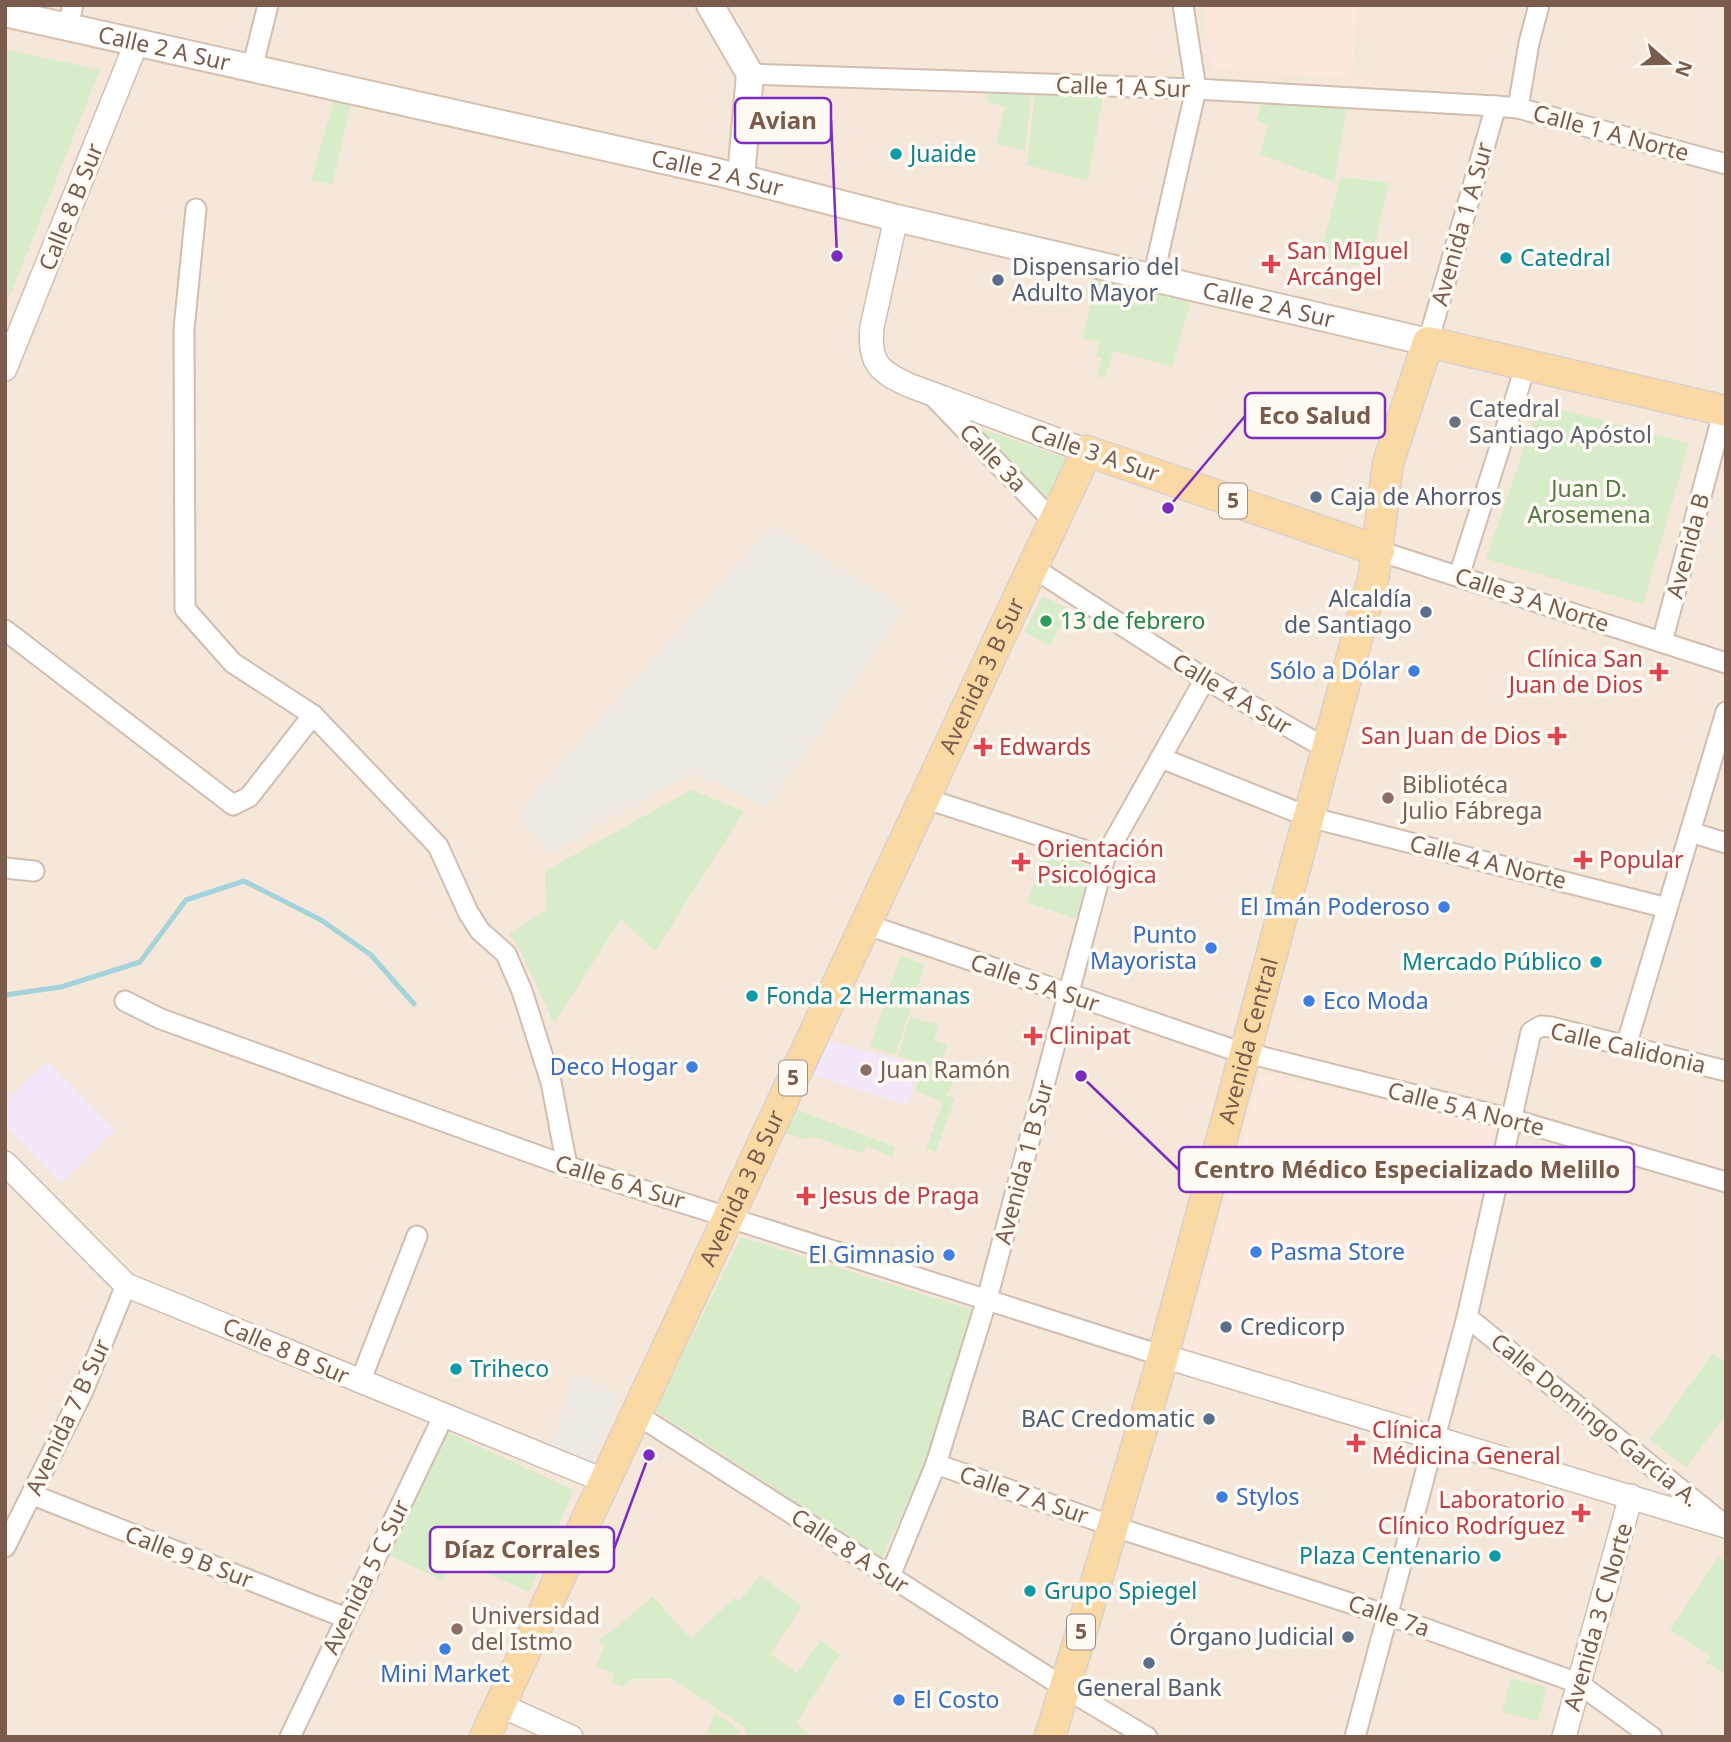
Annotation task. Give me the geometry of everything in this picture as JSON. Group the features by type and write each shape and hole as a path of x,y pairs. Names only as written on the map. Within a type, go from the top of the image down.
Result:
{"main road":[{"path":"710,5 750,74 741,177"},
{"name":"Calle 2 A Sur","path":"5,13 71,16 136,44 741,177 896,218 1428,342"},
{"path":"1428,342 1725,410"},
{"name":"Avenida Central","path":"1050,1737 1163,1356 1327,749 1373,556 1388,463 1428,342"},
{"name":"Calle 3 A Sur","path":"1087,451 1373,556"},
{"name":"Avenida 3 B Sur","path":"485,1737 1087,451"}],"street":[{"path":"252,69 268,5"},
{"path":"1153,278 1196,89 1183,5"},
{"path":"1518,108 1528,43 1539,5"},
{"name":"Calle 8 B Sur","path":"5,369 136,44"},
{"name":"Calle 1 A Sur","path":"750,74 1196,89 1496,106"},
{"name":"Calle 1 A Norte","path":"1496,106 1518,108 1726,164"},
{"name":"Avenida 1 A Sur","path":"1428,342 1496,106"},
{"path":"196,209 184,329 185,610 233,663 313,715 438,846 474,921 506,954 522,990 551,1082 567,1166"},
{"name":"Calle 3 A Sur","path":"896,218 870,345 878,366 887,375 932,395 1087,451"},
{"path":"1459,576 1526,365"},
{"name":"Calle 3a","path":"932,395 1054,522"},
{"name":"Avenida B","path":"1662,642 1725,410"},
{"name":"Calle 3 A Norte","path":"1373,556 1459,576 1726,663"},
{"name":"Calle 4 A Sur","path":"1032,567 1205,679 1327,749"},
{"path":"5,630 233,805 249,797 313,715"},
{"name":"Avenida 1 B Sur","path":"890,1576 936,1464 987,1299 1105,857 1205,679"},
{"path":"1626,1046 1726,712"},
{"path":"1161,758 1309,817"},
{"path":"924,798 1105,857"},
{"name":"Calle 4 A Norte","path":"1309,817 1667,908"},
{"path":"1690,832 1726,843"},
{"path":"5,868 34,871"},
{"name":"Calle 5 A Sur","path":"865,924 1245,1053"},
{"name":"Calle 6 A Sur","path":"125,1001 161,1018 567,1166 1163,1356"},
{"name":"Calle Calidonia","path":"1511,1119 1531,1032 1541,1026 1726,1071"},
{"name":"Calle 5 A Norte","path":"1245,1053 1511,1119 1726,1182"},
{"path":"1355,1737 1390,1616 1467,1317 1511,1119"},
{"name":"Calle 8 B Sur","path":"5,1163 126,1285 443,1417 605,1481"},
{"path":"359,1382 417,1236"},
{"name":"Avenida 7 B Sur","path":"5,1547 83,1391 126,1285"},
{"name":"Calle Domingo Garcia A.","path":"1467,1317 1724,1525"},
{"name":"Calle Domingo Garcia A.","path":"1163,1356 1724,1525"},
{"name":"Calle 8 A Sur","path":"636,1414 1065,1688 1147,1737"},
{"name":"Avenida 5 C Sur","path":"290,1737 443,1417"},
{"name":"Calle 7 A Sur","path":"936,1464 1112,1526"},
{"name":"Calle 9 B Sur","path":"33,1495 346,1618"},
{"name":"Avenida 3 C Norte","path":"1564,1737 1631,1496"},
{"name":"Calle 7a","path":"1112,1526 1390,1616 1578,1684 1652,1737"},
{"path":"500,1705 547,1732 571,1737"}],"shaded area":[{"path":"5,5 1726,5 1726,1737 5,1737"},
{"path":"1205,5 1361,5 1355,20 1353,79 1214,69 1208,51"},
{"path":"772,525 905,609 767,808 692,773 550,853 518,817 527,801"},
{"name":"Juan Ramón","path":"828,1041 921,1065 906,1105 811,1074"},
{"path":"47,1061 115,1130 61,1183 5,1126 5,1102"},
{"path":"1261,1073 1495,1127 1465,1279 1426,1417 1185,1350"},
{"path":"574,1374 622,1393 591,1467 550,1451"}],"green space":[{"path":"5,49 100,70 5,308"},
{"path":"1035,92 1103,95 1088,181 1027,165"},
{"path":"988,94 1031,94 1025,151 996,143 1005,107 988,102"},
{"path":"334,100 351,104 332,185 311,180"},
{"path":"1261,103 1347,108 1334,182 1260,154 1268,124 1256,120"},
{"path":"1341,177 1389,183 1369,268 1319,256"},
{"path":"1098,274 1191,300 1172,367 1113,351 1105,378 1097,376 1102,358 1096,356 1100,342 1082,339"},
{"name":"Juan D. Arosemena","path":"1539,404 1689,443 1643,604 1486,559"},
{"path":"980,428 1066,458 1049,505 977,432"},
{"name":"13 de febrero","path":"1043,596 1069,609 1050,646 1024,632"},
{"path":"691,790 744,811 655,951 621,919 554,1023 519,948 509,934 546,910 545,871"},
{"path":"1045,851 1092,867 1075,919 1027,902"},
{"path":"900,956 925,964 895,1055 870,1047"},
{"path":"910,1017 939,1025 934,1040 947,1045 939,1069 898,1056"},
{"path":"923,1067 954,1078 947,1096 955,1099 935,1152 926,1148 943,1102 915,1091"},
{"path":"795,1109 895,1147 892,1157 868,1146 861,1153 811,1136 807,1140 783,1133"},
{"path":"741,1237 973,1310 926,1462 882,1558 655,1411"},
{"path":"1713,1353 1726,1362 1726,1415 1686,1467 1650,1440"},
{"path":"443,1430 574,1490 529,1592 453,1558 443,1580 388,1555"},
{"path":"1718,1556 1726,1562 1726,1675 1706,1662 1711,1656 1670,1631"},
{"path":"760,1575 802,1606 770,1654 797,1673 821,1640 840,1655 796,1723 812,1737 751,1737 745,1733 745,1728 671,1678 631,1679 623,1687 611,1682 614,1674 596,1666 605,1646 599,1641 653,1597 691,1639 734,1598 740,1601"},
{"path":"1511,1678 1547,1687 1538,1721 1502,1712"},
{"path":"715,1713 741,1731 737,1737 705,1737"}],"waterway":[{"path":"5,995 61,987 140,962 186,900 244,881 321,920 371,955 414,1004"}],"place":[{"name":"Juaide","path":"896,154"},
{"name":"Avian","path":"837,256"},
{"name":"Catedral","path":"1506,258"},
{"name":"San MIguel Arcángel","path":"1271,264"},
{"name":"Dispensario del Adulto Mayor","path":"998,280"},
{"name":"Catedral Santiago Apóstol","path":"1455,422"},
{"name":"Caja de Ahorros","path":"1316,497"},
{"name":"Eco Salud","path":"1168,508"},
{"name":"Alcaldía de Santiago","path":"1426,612"},
{"name":"13 de febrero","path":"1046,621"},
{"name":"Sólo a Dólar","path":"1414,671"},
{"name":"Clínica San Juan de Dios","path":"1659,672"},
{"name":"San Juan de Dios","path":"1557,736"},
{"name":"Edwards","path":"983,747"},
{"name":"Bibliotéca Julio Fábrega","path":"1388,798"},
{"name":"Popular","path":"1583,860"},
{"name":"Orientación Psicológica","path":"1021,862"},
{"name":"El Imán Poderoso","path":"1444,907"},
{"name":"Punto Mayorista","path":"1211,948"},
{"name":"Mercado Público","path":"1596,962"},
{"name":"Fonda 2 Hermanas","path":"752,996"},
{"name":"Eco Moda","path":"1309,1001"},
{"name":"Clinipat","path":"1033,1036"},
{"name":"Deco Hogar","path":"692,1067"},
{"name":"Juan Ramón","path":"866,1070"},
{"name":"Centro Médico Especializado Melillo","path":"1081,1076"},
{"name":"Jesus de Praga","path":"806,1196"},
{"name":"Pasma Store","path":"1256,1252"},
{"name":"El Gimnasio","path":"949,1255"},
{"name":"Credicorp","path":"1226,1327"},
{"name":"Triheco","path":"456,1369"},
{"name":"BAC Credomatic","path":"1209,1419"},
{"name":"Clínica Médicina General","path":"1356,1443"},
{"name":"Díaz Corrales","path":"649,1455"},
{"name":"Stylos","path":"1222,1497"},
{"name":"Laboratorio Clínico Rodríguez","path":"1581,1513"},
{"name":"Plaza Centenario","path":"1495,1556"},
{"name":"Grupo Spiegel","path":"1030,1591"},
{"name":"Universidad del Istmo","path":"457,1629"},
{"name":"Órgano Judicial","path":"1348,1637"},
{"name":"Mini Market","path":"445,1649"},
{"name":"General Bank","path":"1149,1663"},
{"name":"El Costo","path":"899,1700"}]}
